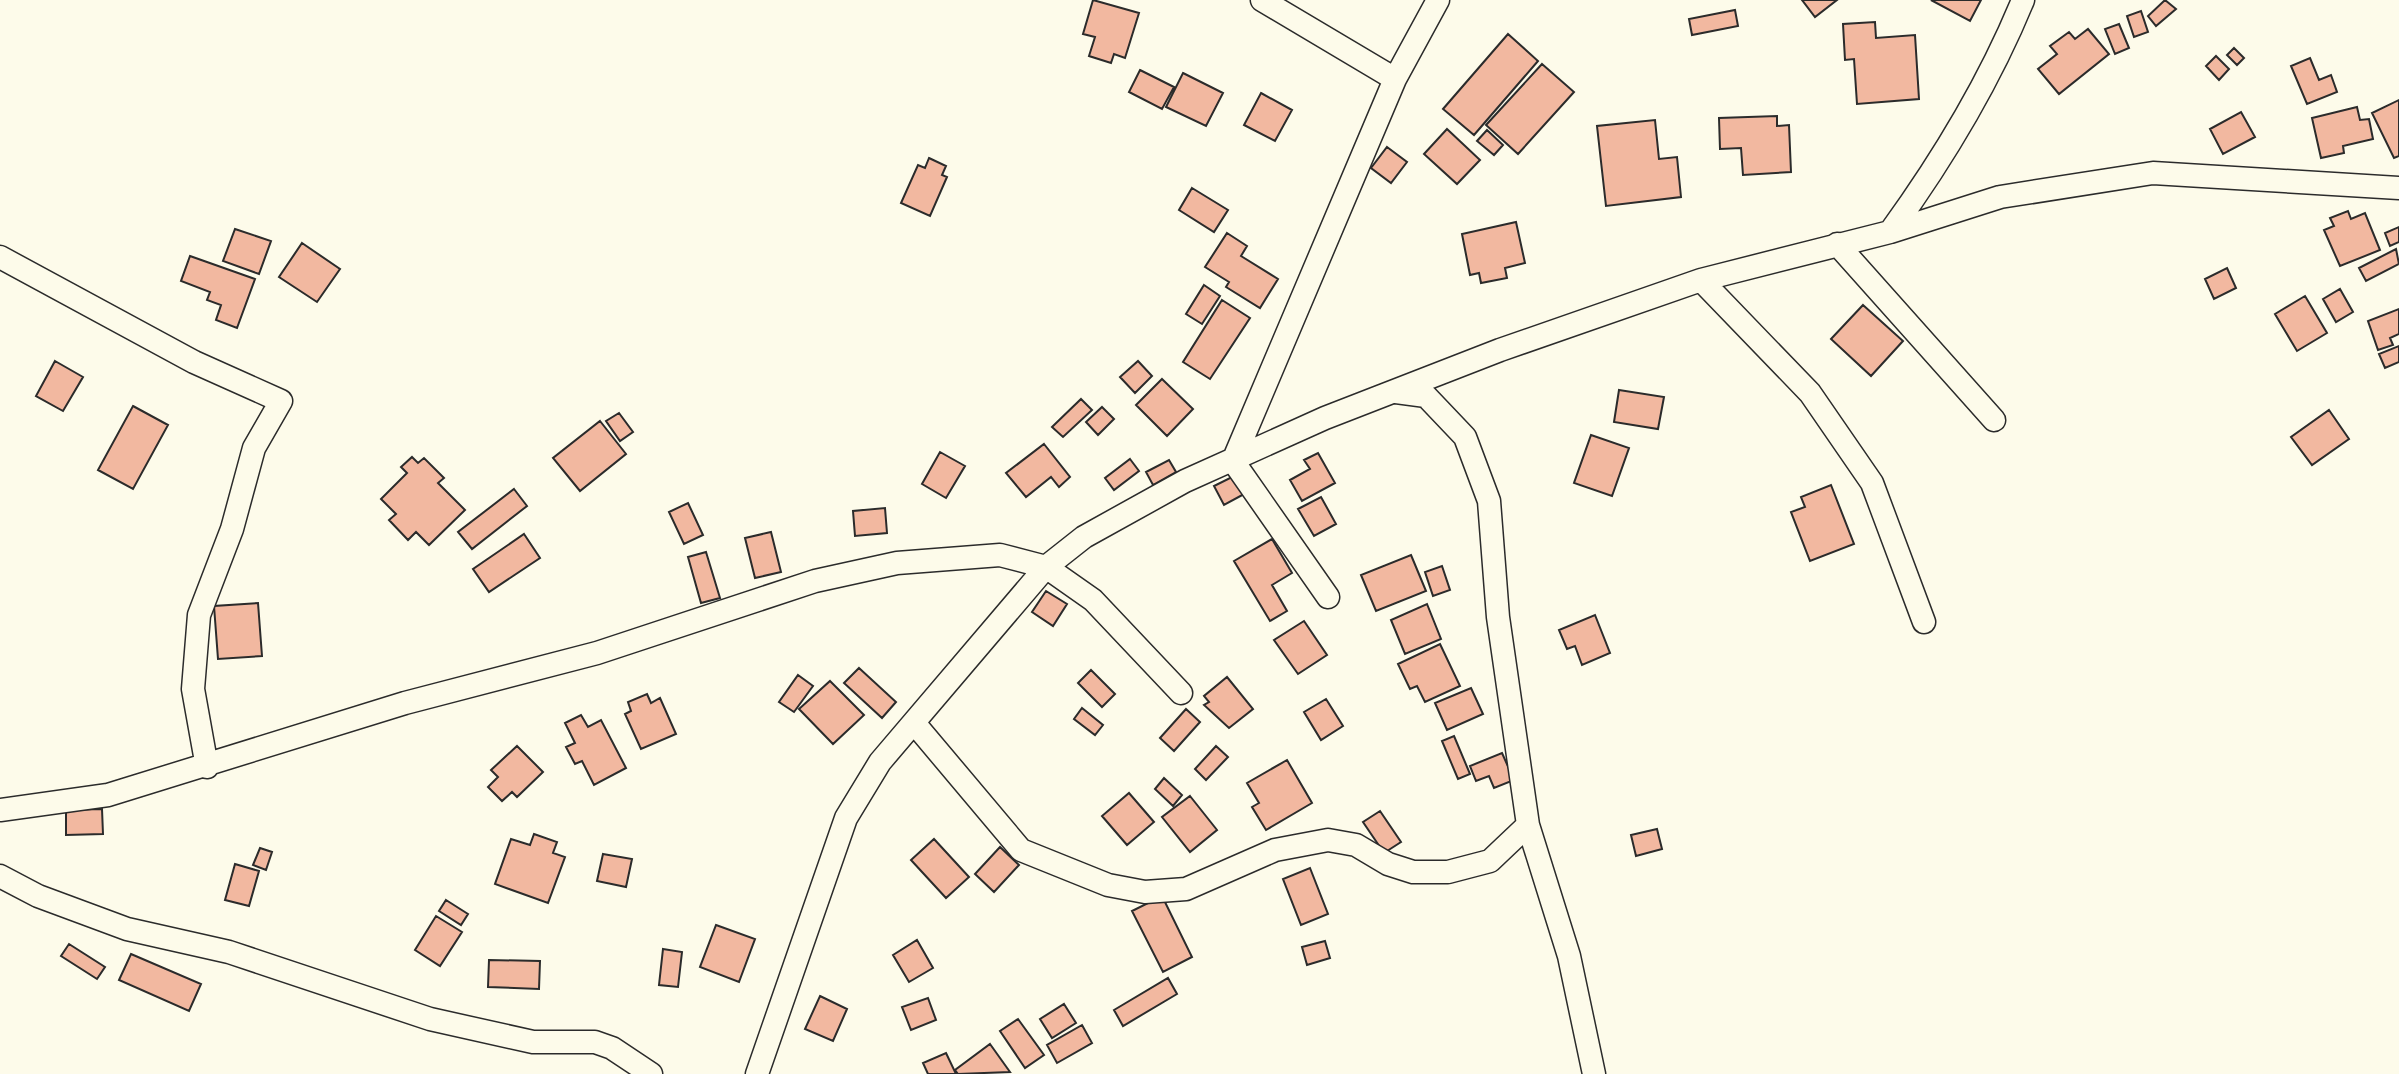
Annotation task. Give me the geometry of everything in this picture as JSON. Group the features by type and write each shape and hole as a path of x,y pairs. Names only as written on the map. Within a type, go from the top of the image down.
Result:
{"street":[{"path":"1262,0 1395,79"},
{"path":"1233,461 1395,79 1438,0"},
{"path":"1890,232 1941,161 2003,49 2023,0"},
{"path":"757,1074 846,818 880,762 1046,567 1084,537 1185,481 1325,418 1500,350 1701,280 1890,232 2000,197 2153,173 2399,188"},
{"path":"1837,244 1994,420"},
{"path":"0,257 194,362 281,401 254,448 232,529 199,615 193,689 207,767"},
{"path":"1701,280 1810,393 1872,483 1924,622"},
{"path":"1395,392 1426,396 1465,437 1489,501 1498,617 1528,825 1569,956 1594,1074"},
{"path":"1233,461 1328,597"},
{"path":"0,810 108,795 207,767 405,703 597,653 815,581 897,563 1000,555 1046,567 1093,600 1181,693"},
{"path":"915,724 1021,850 1108,885 1145,892 1186,889 1275,850 1328,840 1356,845 1388,864 1413,872 1448,872 1490,861 1528,825"},
{"path":"0,876 38,896 127,929 229,952 430,1019 533,1042 595,1042 612,1048 651,1074"}],"building":[{"path":"1093,0 1139,13 1125,58 1114,54 1111,63 1089,56 1095,37 1083,34"},
{"path":"1802,0 1837,0 1815,17"},
{"path":"1931,0 1981,0 1970,21"},
{"path":"2165,0 2176,9 2156,26 2148,16"},
{"path":"1735,10 1738,26 1692,35 1689,19"},
{"path":"2141,11 2148,32 2134,37 2127,16"},
{"path":"1875,22 1876,38 1915,35 1919,99 1857,104 1854,59 1845,60 1843,24"},
{"path":"2119,24 2129,48 2115,54 2105,29"},
{"path":"2088,29 2109,54 2059,94 2038,69 2057,54 2050,46 2069,32 2075,39"},
{"path":"1508,34 1538,61 1474,135 1443,109"},
{"path":"2234,48 2244,58 2237,65 2227,55"},
{"path":"2216,56 2229,69 2219,80 2206,66"},
{"path":"2310,58 2319,80 2331,75 2337,92 2307,104 2291,66"},
{"path":"1542,64 1574,92 1518,154 1486,125"},
{"path":"1140,70 1174,87 1162,109 1129,92"},
{"path":"1183,73 1223,93 1206,126 1166,107"},
{"path":"1261,93 1292,110 1275,141 1244,125"},
{"path":"2399,100 2399,156 2394,158 2372,113"},
{"path":"2357,107 2360,120 2369,119 2373,139 2343,146 2344,153 2321,158 2312,118"},
{"path":"2241,112 2255,137 2223,154 2210,129"},
{"path":"1777,116 1777,126 1789,125 1791,172 1743,175 1741,148 1720,149 1719,118"},
{"path":"1655,120 1659,159 1677,157 1681,197 1606,206 1597,126"},
{"path":"1447,129 1480,160 1457,184 1424,154"},
{"path":"1487,130 1503,145 1494,155 1477,141"},
{"path":"1387,147 1407,162 1391,183 1371,168"},
{"path":"929,158 946,166 942,175 947,177 930,216 901,203 918,165 925,168"},
{"path":"1192,188 1228,210 1214,232 1179,210"},
{"path":"2348,211 2351,219 2365,213 2380,250 2340,266 2324,230 2334,226 2330,218"},
{"path":"1516,222 1525,263 1505,268 1507,278 1481,283 1479,273 1470,275 1462,234"},
{"path":"2399,227 2399,242 2390,246 2385,233"},
{"path":"235,229 271,241 259,274 223,261"},
{"path":"1227,233 1247,246 1241,256 1278,279 1260,308 1226,287 1229,282 1205,267"},
{"path":"302,243 340,269 317,302 279,277"},
{"path":"2396,249 2399,264 2366,281 2359,268"},
{"path":"190,256 255,279 237,328 216,320 221,305 207,300 210,292 181,281"},
{"path":"2227,268 2236,288 2214,299 2205,279"},
{"path":"1204,285 1220,296 1202,324 1186,314"},
{"path":"2340,289 2353,312 2336,322 2323,299"},
{"path":"2305,296 2327,333 2297,351 2275,314"},
{"path":"1222,300 1250,318 1210,379 1183,362"},
{"path":"1863,305 1903,341 1871,376 1831,339"},
{"path":"2399,309 2399,334 2390,338 2393,345 2378,350 2368,321"},
{"path":"2399,346 2399,362 2385,368 2379,354"},
{"path":"55,361 83,377 63,411 36,396"},
{"path":"1138,361 1152,376 1135,393 1120,377"},
{"path":"1162,379 1193,409 1167,436 1136,405"},
{"path":"1619,390 1664,397 1658,429 1614,422"},
{"path":"1081,399 1092,410 1063,437 1052,427"},
{"path":"133,406 168,425 133,489 98,470"},
{"path":"1102,407 1114,419 1098,435 1086,422"},
{"path":"2329,410 2349,439 2312,465 2291,437"},
{"path":"619,413 633,432 620,441 606,421"},
{"path":"600,421 626,454 580,491 553,458"},
{"path":"1591,435 1629,448 1612,496 1574,483"},
{"path":"1044,444 1070,477 1059,487 1051,477 1026,497 1006,473"},
{"path":"940,452 965,466 946,498 922,484"},
{"path":"1318,453 1335,483 1302,501 1290,480 1310,469 1304,460"},
{"path":"412,457 418,463 424,458 444,478 438,483 465,510 429,545 416,532 408,540 389,520 396,514 381,499 407,473 401,467"},
{"path":"1130,459 1139,471 1114,490 1105,478"},
{"path":"1169,460 1176,472 1153,485 1146,472"},
{"path":"1236,475 1246,493 1224,505 1214,486"},
{"path":"1831,485 1854,544 1810,561 1791,512 1805,507 1801,497"},
{"path":"514,489 527,506 472,549 458,532"},
{"path":"1321,497 1336,524 1314,536 1298,509"},
{"path":"688,503 703,535 684,544 669,512"},
{"path":"885,508 887,533 855,536 853,511"},
{"path":"771,532 781,572 755,578 745,538"},
{"path":"524,534 540,558 489,592 473,569"},
{"path":"1272,539 1292,573 1272,585 1287,611 1270,621 1234,561"},
{"path":"706,552 720,598 701,603 688,557"},
{"path":"1411,555 1426,591 1376,611 1361,575"},
{"path":"1442,566 1450,590 1433,596 1425,572"},
{"path":"1046,591 1067,604 1053,626 1032,612"},
{"path":"258,603 262,656 218,659 214,606"},
{"path":"1427,604 1441,639 1405,654 1391,620"},
{"path":"1595,615 1610,653 1582,665 1575,646 1567,649 1559,630"},
{"path":"1304,621 1327,655 1298,674 1274,640"},
{"path":"1440,644 1460,686 1425,702 1417,686 1410,689 1398,664"},
{"path":"859,668 896,702 882,718 844,683"},
{"path":"1091,670 1115,694 1102,707 1078,683"},
{"path":"798,675 813,686 794,712 779,702"},
{"path":"1227,677 1253,709 1229,728 1204,705 1209,702 1204,696"},
{"path":"830,681 864,715 833,744 799,709"},
{"path":"1471,688 1483,714 1447,730 1435,703"},
{"path":"647,694 651,703 660,698 676,734 641,749 625,714 631,711 628,702"},
{"path":"1326,699 1343,726 1321,740 1304,712"},
{"path":"1082,708 1103,725 1095,735 1074,719"},
{"path":"1186,709 1200,722 1174,751 1160,738"},
{"path":"581,715 588,727 601,720 626,768 594,785 582,761 575,764 566,747 575,743 565,723"},
{"path":"1454,736 1470,774 1458,779 1442,741"},
{"path":"517,746 543,772 517,797 512,792 502,801 488,787 498,777 491,770"},
{"path":"1216,746 1228,757 1206,780 1195,769"},
{"path":"1502,753 1514,780 1494,788 1489,776 1476,781 1470,766"},
{"path":"1287,760 1312,803 1266,830 1252,807 1259,803 1247,783"},
{"path":"1164,778 1182,795 1173,806 1155,789"},
{"path":"1129,793 1154,822 1127,845 1102,816"},
{"path":"1190,796 1217,830 1190,852 1162,817"},
{"path":"102,809 103,834 66,835 66,810"},
{"path":"1380,811 1401,842 1384,853 1363,822"},
{"path":"1657,829 1662,849 1636,856 1631,835"},
{"path":"534,834 557,842 553,853 565,857 548,903 495,884 511,839 530,845"},
{"path":"934,839 969,877 946,898 911,860"},
{"path":"1000,847 1019,865 994,892 975,874"},
{"path":"260,848 272,852 266,870 253,865"},
{"path":"603,854 632,859 626,887 597,881"},
{"path":"235,864 259,871 249,906 225,900"},
{"path":"1310,868 1328,914 1301,925 1283,879"},
{"path":"1162,896 1192,957 1163,972 1132,911"},
{"path":"446,900 468,914 461,925 439,911"},
{"path":"436,916 462,932 440,966 415,950"},
{"path":"716,925 755,939 739,982 700,967"},
{"path":"917,940 933,968 909,982 893,955"},
{"path":"1325,941 1330,958 1307,965 1302,947"},
{"path":"69,944 105,967 97,979 61,956"},
{"path":"663,949 682,952 678,987 659,985"},
{"path":"131,954 201,984 189,1011 119,980"},
{"path":"489,960 540,961 539,989 488,987"},
{"path":"1168,978 1177,994 1123,1026 1114,1010"},
{"path":"820,996 847,1009 833,1041 805,1029"},
{"path":"928,998 936,1020 911,1030 902,1007"},
{"path":"1064,1004 1076,1023 1052,1038 1040,1019"},
{"path":"1018,1019 1044,1055 1025,1068 1000,1031"},
{"path":"1082,1025 1092,1043 1057,1063 1047,1045"},
{"path":"990,1044 1010,1072 958,1074 955,1070"},
{"path":"946,1053 956,1074 928,1074 923,1063"}]}
